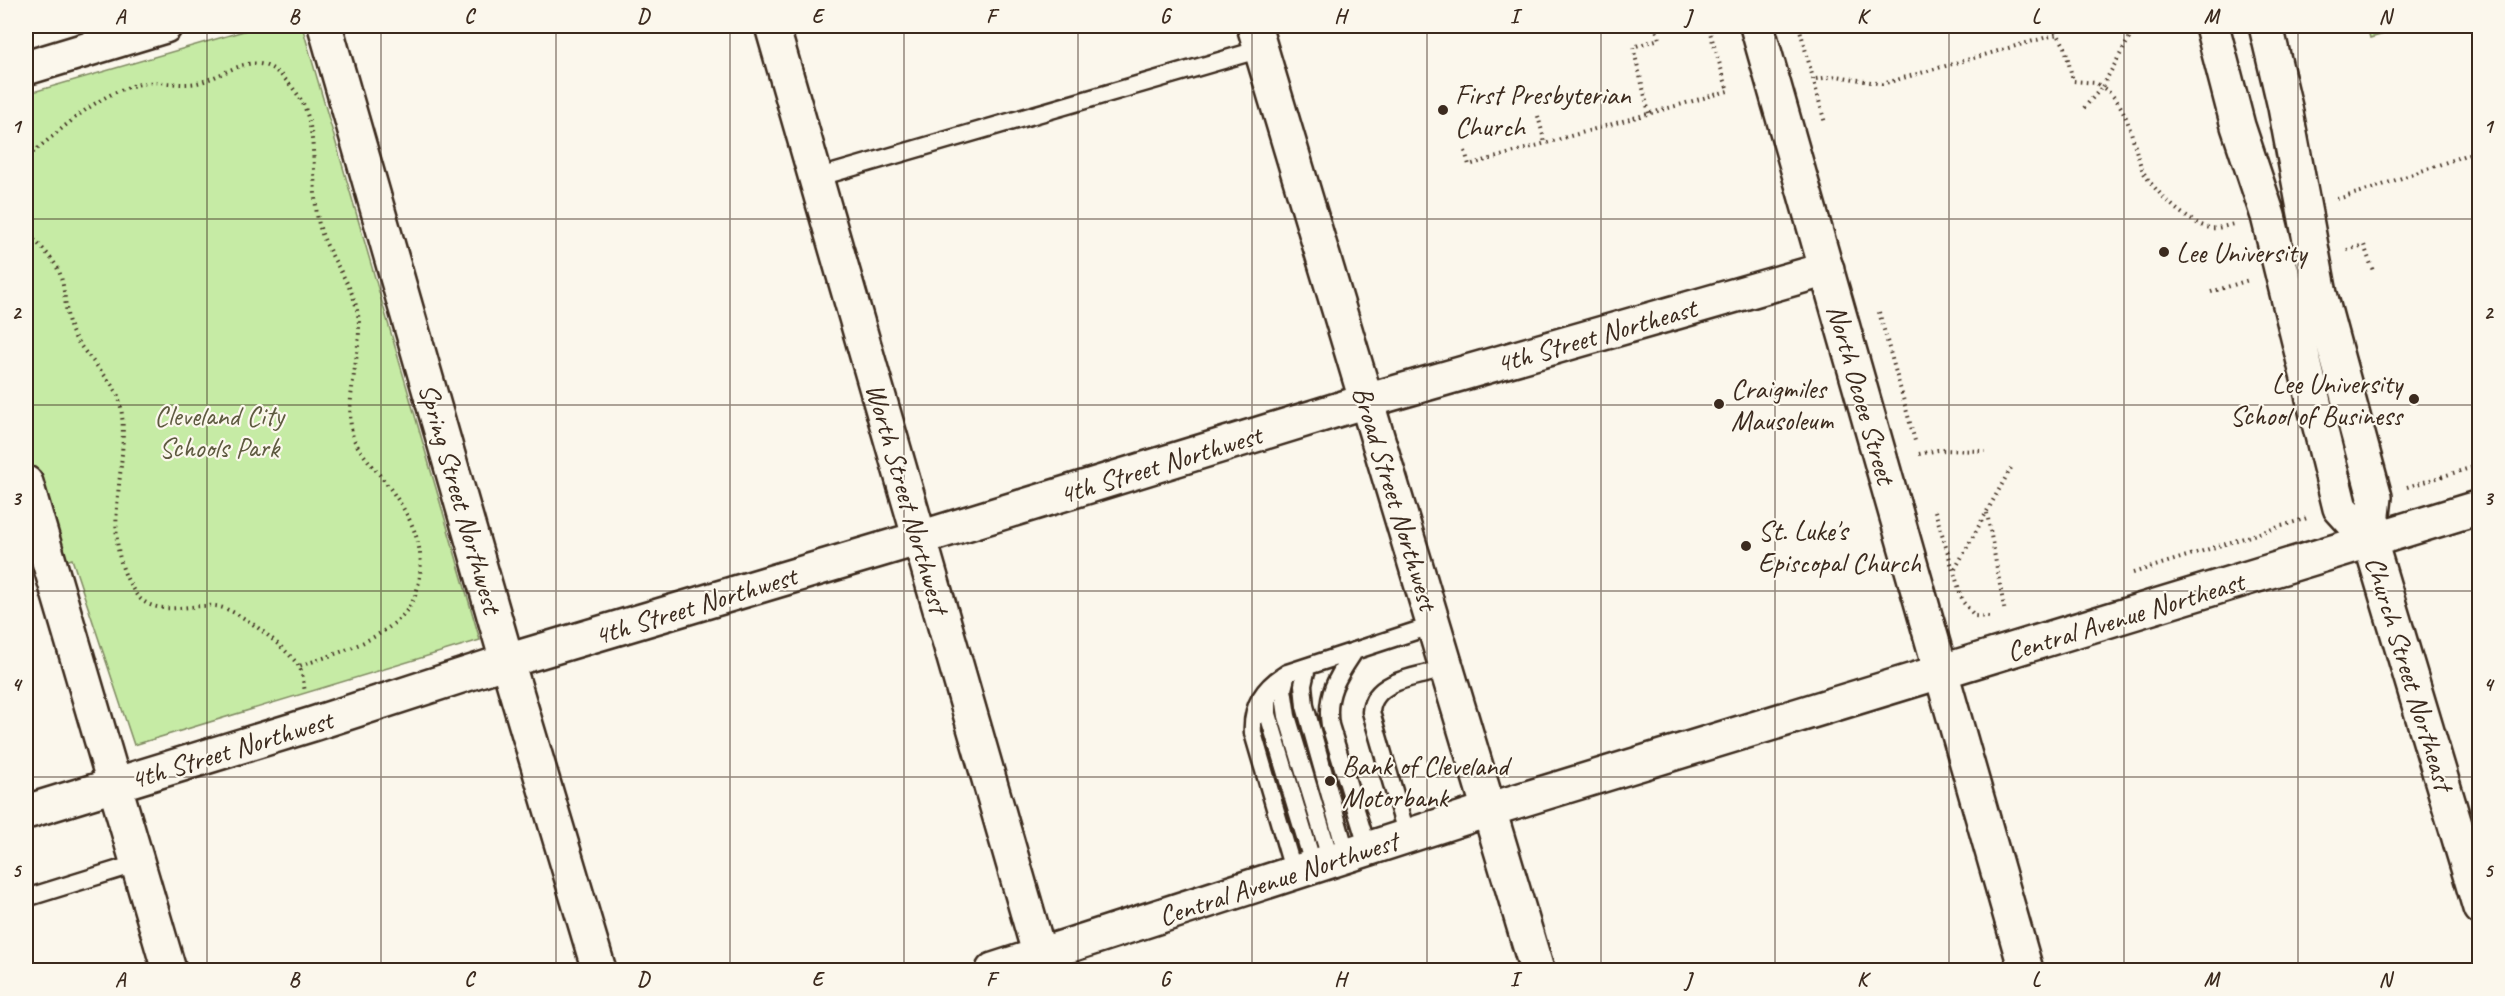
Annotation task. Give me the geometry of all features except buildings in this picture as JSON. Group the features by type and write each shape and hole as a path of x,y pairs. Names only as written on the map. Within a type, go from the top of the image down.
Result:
{"street":[{"path":"26,68 165,26"},
{"name":"Spring Street Northwest","path":"326,26 507,661 598,970"},
{"name":"Worth Street Northwest","path":"772,26 1042,963"},
{"name":"North Ocoee Street","path":"1757,26 2026,970"},
{"name":"Church Street Northeast","path":"2212,26 2238,126 2268,216 2340,508 2370,541"},
{"name":"Church Street Northeast","path":"2266,26 2285,107 2320,294 2375,497 2370,541 2480,908"},
{"name":"Broad Street Northwest","path":"1258,37 1537,970"},
{"name":"4th Street Northeast","path":"1366,401 1827,269"},
{"name":"4th Street Northwest","path":"26,812 507,661 920,538 1366,401"},
{"path":"26,483 169,970"},
{"name":"Central Avenue Northeast","path":"1770,723 2480,507"},
{"name":"Central Avenue Northwest","path":"993,970 1042,963 1331,861 1770,723"}],"lane":[{"path":"816,178 1258,37"},
{"path":"1331,861 1253,733 1252,720 1258,702 1282,676 1434,625"},
{"path":"1331,861 1328,710 1334,682 1354,652"},
{"path":"1306,667 1303,685 1305,706 1331,861"},
{"path":"1407,836 1371,712 1372,705 1376,696 1389,685 1447,669"},
{"path":"1282,676 1285,708 1331,861"},
{"path":"26,898 139,863"}],"path":[{"path":"1649,113 1633,47 1659,39 1655,26"},
{"path":"1465,151 1469,165 1728,91 1708,26"},
{"path":"1799,26 1827,132"},
{"path":"2054,26 2065,47 2073,81 2096,83 2112,94 2121,106 2143,171 2162,196 2187,218 2212,228 2244,221"},
{"path":"2084,108 2102,87 2136,26"},
{"path":"1816,79 1836,76 1882,84 2058,34"},
{"path":"26,162 31,154 76,119 126,87 149,83 185,85 202,81 239,66 256,63 273,68 289,83 305,107 312,146 314,195 318,222 326,246 354,297 359,323 351,412 354,438 362,453 398,498 417,534 421,570 418,586 415,597 408,608 394,623 347,651 299,666 249,620 229,608 213,605 188,608 158,607 139,597 124,576 115,514 122,448 120,399 75,338 67,316 62,279 57,266 26,231"},
{"path":"1538,116 1545,143"},
{"path":"2334,200 2480,150"},
{"path":"2345,251 2364,245 2373,271"},
{"path":"2211,292 2259,277"},
{"path":"1877,306 1916,442"},
{"path":"1922,465 1919,454 1938,450 1985,451"},
{"path":"2401,489 2480,465"},
{"path":"1954,569 2011,468"},
{"path":"1935,509 1964,602 1975,616 1984,618 1992,616"},
{"path":"1987,513 2003,614 2016,609"},
{"path":"2127,574 2315,514"}],"green space":[{"name":"Cleveland City Schools Park","path":"261,26 302,26 480,640 134,745 72,559 26,574 26,94"},
{"path":"2367,26 2412,26 2370,38"}],"place":[{"name":"First Presbyterian Church","path":"1443,110"},
{"name":"Lee University","path":"2164,252"},
{"name":"Lee University School of Business","path":"2414,399"},
{"name":"Craigmiles Mausoleum","path":"1719,404"},
{"name":"St. Luke's Episcopal Church","path":"1746,546"},
{"name":"Bank of Cleveland Motorbank","path":"1330,781"}]}
